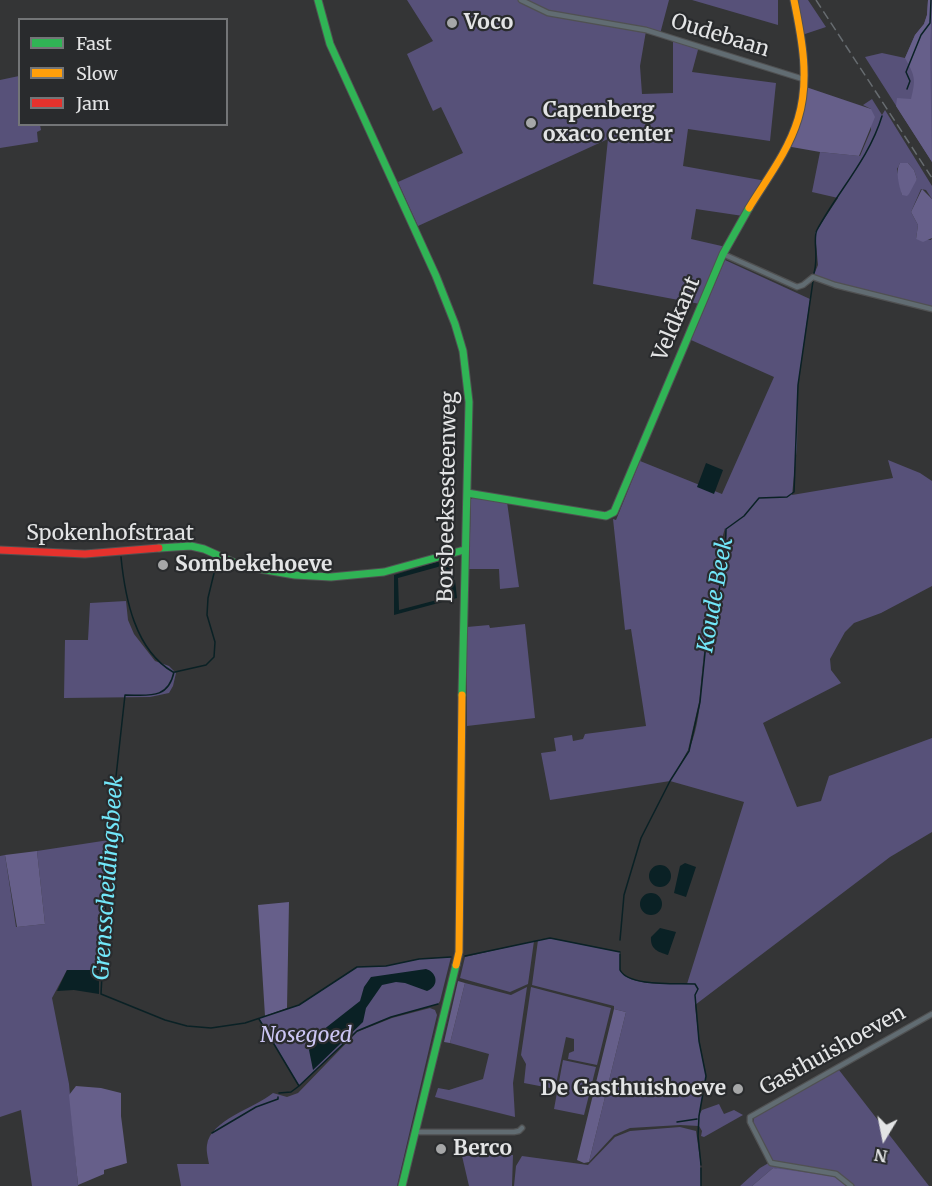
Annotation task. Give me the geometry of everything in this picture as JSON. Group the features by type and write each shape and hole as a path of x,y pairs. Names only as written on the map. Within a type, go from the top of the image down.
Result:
{"street":[{"name":"Borsbeeksesteenweg","path":"318,0 330,44 436,276 455,324 463,351 469,402 464,550 459,952 402,1186"},
{"name":"Oudebaan","path":"521,0 548,13 646,30 803,79"},
{"name":"Veldkant","path":"467,494 606,516 614,512 723,254 792,136 802,104 803,79 802,35 795,0"},
{"path":"723,254 796,287 804,285 813,277 835,285 932,309"},
{"name":"Spokenhofstraat","path":"0,550 85,554 190,546 242,566 283,573 342,577 384,572 464,550"},
{"name":"Gasthuishoeven","path":"851,1186 836,1174 771,1163 750,1122 750,1117 932,1014"},
{"path":"416,1132 514,1132 522,1128"}],"green space":[{"path":"407,0 669,0 660,34 646,31 640,66 642,94 673,93 673,38 699,46 692,72 776,83 770,141 688,129 683,166 766,181 743,216 696,209 691,239 726,247 700,304 593,284 608,139 418,226 398,182 463,153 441,107 433,111 407,54 433,41"},
{"path":"692,0 778,0 778,25"},
{"path":"794,0 808,0 826,27 802,35"},
{"path":"928,0 932,0 932,162 865,57 882,53 905,58 915,35 924,24"},
{"path":"18,76 18,126 40,126 41,130 37,132 38,142 0,148 0,80"},
{"path":"872,99 882,115 885,110 932,186 932,199 926,190 921,189 911,212 918,225 916,239 931,240 932,238 932,309 813,277 818,265 815,233 838,198 812,192 820,152 860,156 871,130 871,109 863,105","holes":["900,163 908,163 917,179 902,195 897,169"]},
{"path":"725,260 810,299 798,385 797,446 792,495 893,478 888,460 920,473 932,481 932,586 881,613 854,623 845,632 830,659 831,670 841,683 763,723 797,807 821,801 829,776 932,738 932,832 890,857 695,1005 706,1076 699,1115 702,1110 719,1104 724,1114 734,1110 743,1115 704,1137 701,1136 702,1131 699,1126 630,1128 614,1135 589,1162 626,1012 614,1009 614,1006 532,985 538,940 550,938 620,952 620,970 631,979 650,983 687,984 744,802 670,781 550,800 541,753 556,751 554,738 572,735 573,741 583,739 585,734 646,726 631,629 625,630 613,519 616,520 640,461 722,494 774,377 691,340","holes":["725,528 724,565 723,535","723,568 706,642 697,724 687,755 678,768 688,750 699,702 705,643"]},
{"path":"474,497 507,502 519,587 500,589 499,569 469,569 471,499"},
{"path":"126,601 128,620 134,634 155,661 169,666 176,673 169,693 150,697 64,698 65,640 88,640 90,603"},
{"path":"525,624 535,718 467,726 467,627 489,625 490,628"},
{"path":"109,840 102,970 67,970 52,998 69,1084 78,1186 32,1186 21,1110 0,1117 0,856 5,855 16,927 45,924 37,851"},
{"path":"534,941 528,984 510,992 460,978 465,957"},
{"name":"Nosegoed","path":"451,957 438,1004 391,1017 357,1031 299,1086 259,1018 299,1005 357,967 386,966 419,959"},
{"path":"465,983 511,995 527,987 513,1083 515,1117 435,1097 438,1088 449,1090 483,1079 489,1054 450,1043"},
{"path":"531,987 611,1008 597,1065 568,1059 569,1053 574,1051 574,1039 566,1037 555,1089 524,1083 526,1064 521,1055"},
{"path":"430,1008 435,1010 437,1015 397,1186 181,1186 177,1164 209,1164 207,1147 210,1136 224,1122 273,1093 287,1097 298,1093 357,1032 392,1018"},
{"path":"563,1060 596,1067 584,1115 554,1109"},
{"path":"839,1070 929,1186 847,1186 773,1168 752,1186 740,1186 760,1168 772,1161 753,1125 754,1117"},
{"path":"680,1127 696,1131 701,1186 514,1186 516,1166 522,1156 588,1165 615,1137 630,1131"},
{"path":"513,1155 512,1186 469,1186 462,1156"}],"shaded area":[{"path":"928,0 932,0 930,48 932,162 896,106 897,98 911,99 914,78 905,58 915,35 924,24"},
{"path":"803,86 871,109 875,117 859,156 786,146 791,136"},
{"path":"900,163 908,163 917,179 907,196 902,195 899,183"},
{"path":"922,189 932,199 932,238 923,242 916,239 918,225 911,212"},
{"path":"37,851 45,924 17,927 5,855"},
{"path":"289,902 287,1008 265,1016 258,905"},
{"path":"458,981 465,983 450,1043 444,1042"},
{"path":"614,1009 626,1012 589,1162 584,1163 577,1160"},
{"path":"76,1086 101,1088 121,1093 121,1116 127,1163 104,1170 104,1174 78,1185 69,1095"},
{"path":"773,1168 831,1176 840,1179 847,1186 752,1186"}],"water":[{"path":"706,463 723,470 714,494 697,487"},
{"path":"450,558 454,578 448,579 445,565 398,578 399,610 452,596 449,582 455,580 457,598 394,615 394,575"},
{"path":"685,863 696,867 686,897 674,893 680,866"},
{"path":"656,865 664,865 671,872 671,880 664,887 656,887 649,880 649,872"},
{"path":"651,893 659,896 662,904 659,912 651,915 643,912 640,904 643,896"},
{"path":"660,928 676,932 668,955 658,951 652,944 651,937"},
{"path":"426,969 433,973 436,979 431,989 427,991 396,982 382,985 366,1008 363,1022 313,1070 309,1050 323,1030 360,1001 364,987 371,977"},
{"path":"67,970 99,970 99,994 74,990 57,991"}],"waterway":[{"name":"Koude Beek","path":"907,89 910,81 906,72 921,35 930,23 931,0"},
{"name":"Koude Beek","path":"813,276 816,263 817,230 861,161 882,116"},
{"name":"Koude Beek","path":"620,940 624,895 641,838 670,781 689,751 700,702 706,643 725,566 726,529 744,516 759,498 787,497 794,492 798,385 813,281"},
{"path":"121,557 125,589 134,622 149,651 173,672"},
{"path":"175,672 206,665 214,657 215,642 207,615 208,598 216,565"},
{"name":"Grensscheidingsbeek","path":"174,672 171,681 162,692 149,695 125,695 109,840 101,994 165,1020 187,1026 211,1028 245,1023 299,1005 357,967 386,966 419,959 451,957"},
{"path":"465,956 550,938 620,952"},
{"name":"Koude Beek","path":"620,954 620,970 633,979 654,983 695,984 698,989 695,995 699,1041 706,1076 699,1116 698,1136 701,1165"},
{"path":"299,1086 357,1031 391,1017 438,1004"},
{"path":"259,1019 299,1086 291,1092 279,1093"},
{"path":"212,1133 278,1097"},
{"path":"677,1122 697,1119"},
{"name":"Koude Beek","path":"701,1168 701,1186"}],"railway":[{"path":"816,0 932,178"}],"traffic: fast":[{"path":"318,0 330,44 436,276 463,351 469,402 462,695"},
{"path":"467,493 606,516 614,512 723,254 749,208"},
{"path":"159,548 191,546 204,549 242,566 295,575 331,577 384,572 464,550"},
{"path":"402,1186 456,965"}],"traffic: slow":[{"path":"749,208 789,143 802,104 804,60 794,0"},
{"path":"456,965 459,952 462,695"}],"traffic: jam":[{"path":"0,550 85,554 159,548"}],"place":[{"name":"Voco","path":"452,23"},
{"name":"Capenberg oxaco center","path":"531,123"},
{"name":"Sombekehoeve","path":"163,565"},
{"name":"De Gasthuishoeve","path":"738,1089"},
{"name":"Berco","path":"441,1149"}]}
